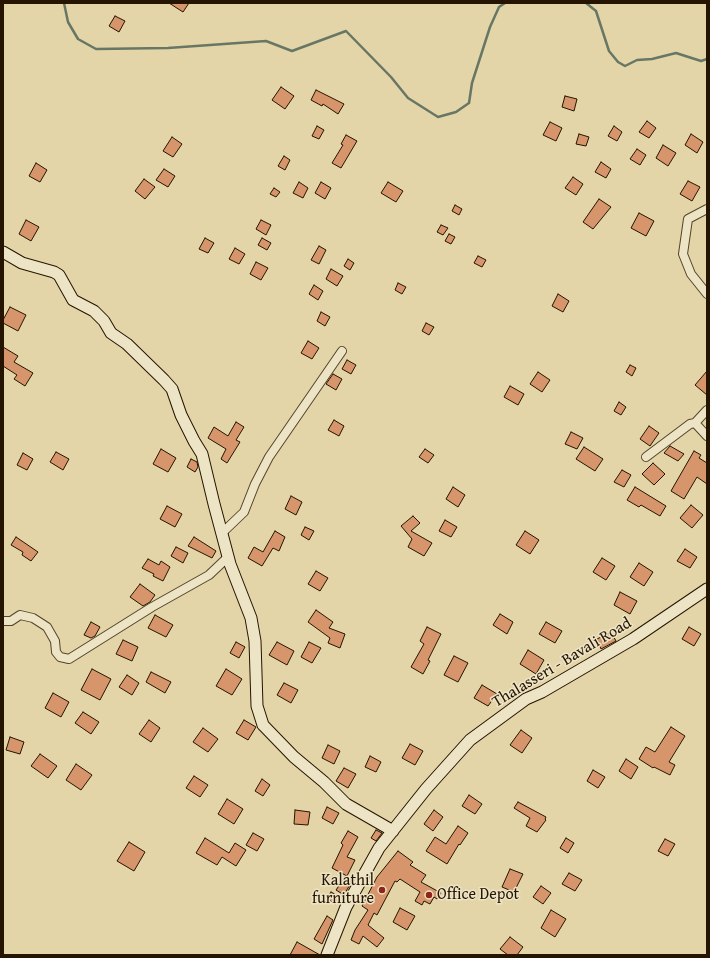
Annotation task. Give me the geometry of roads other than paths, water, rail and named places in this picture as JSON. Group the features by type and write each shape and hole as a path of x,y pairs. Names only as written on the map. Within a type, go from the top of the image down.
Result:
{"street":[{"path":"707,209 688,219 683,254 691,274 707,294"},
{"path":"3,252 22,263 54,272 59,275 74,300 94,311 104,321 111,333 126,344 172,389 184,421 202,454 228,556 251,618 255,641 257,706 262,725 294,757 324,782 346,804 392,831"},
{"path":"222,533 244,512 255,484 269,457 342,351"},
{"path":"646,457 690,424 695,422 707,410"},
{"path":"695,422 707,436"},
{"path":"3,621 11,621 20,615 33,618 47,627 55,641 56,652 60,657 69,659 152,607 209,575 228,556"},
{"name":"Thalasseri - Bavali Road","path":"327,955 346,907 379,848 426,789 470,740 526,700 634,639 707,589"}],"waterway":[{"path":"64,3 68,22 78,39 96,49 168,48 266,41 292,51 346,31 391,77 408,98 438,117 456,112 469,103 472,83 490,27 499,7 505,3"},
{"path":"586,3 596,11 609,51 618,62 625,66 637,60 652,59 676,53 701,61 707,59"}],"place":[{"name":"Kalathil furniture","path":"382,890"},
{"name":"Office Depot","path":"429,895"}]}
